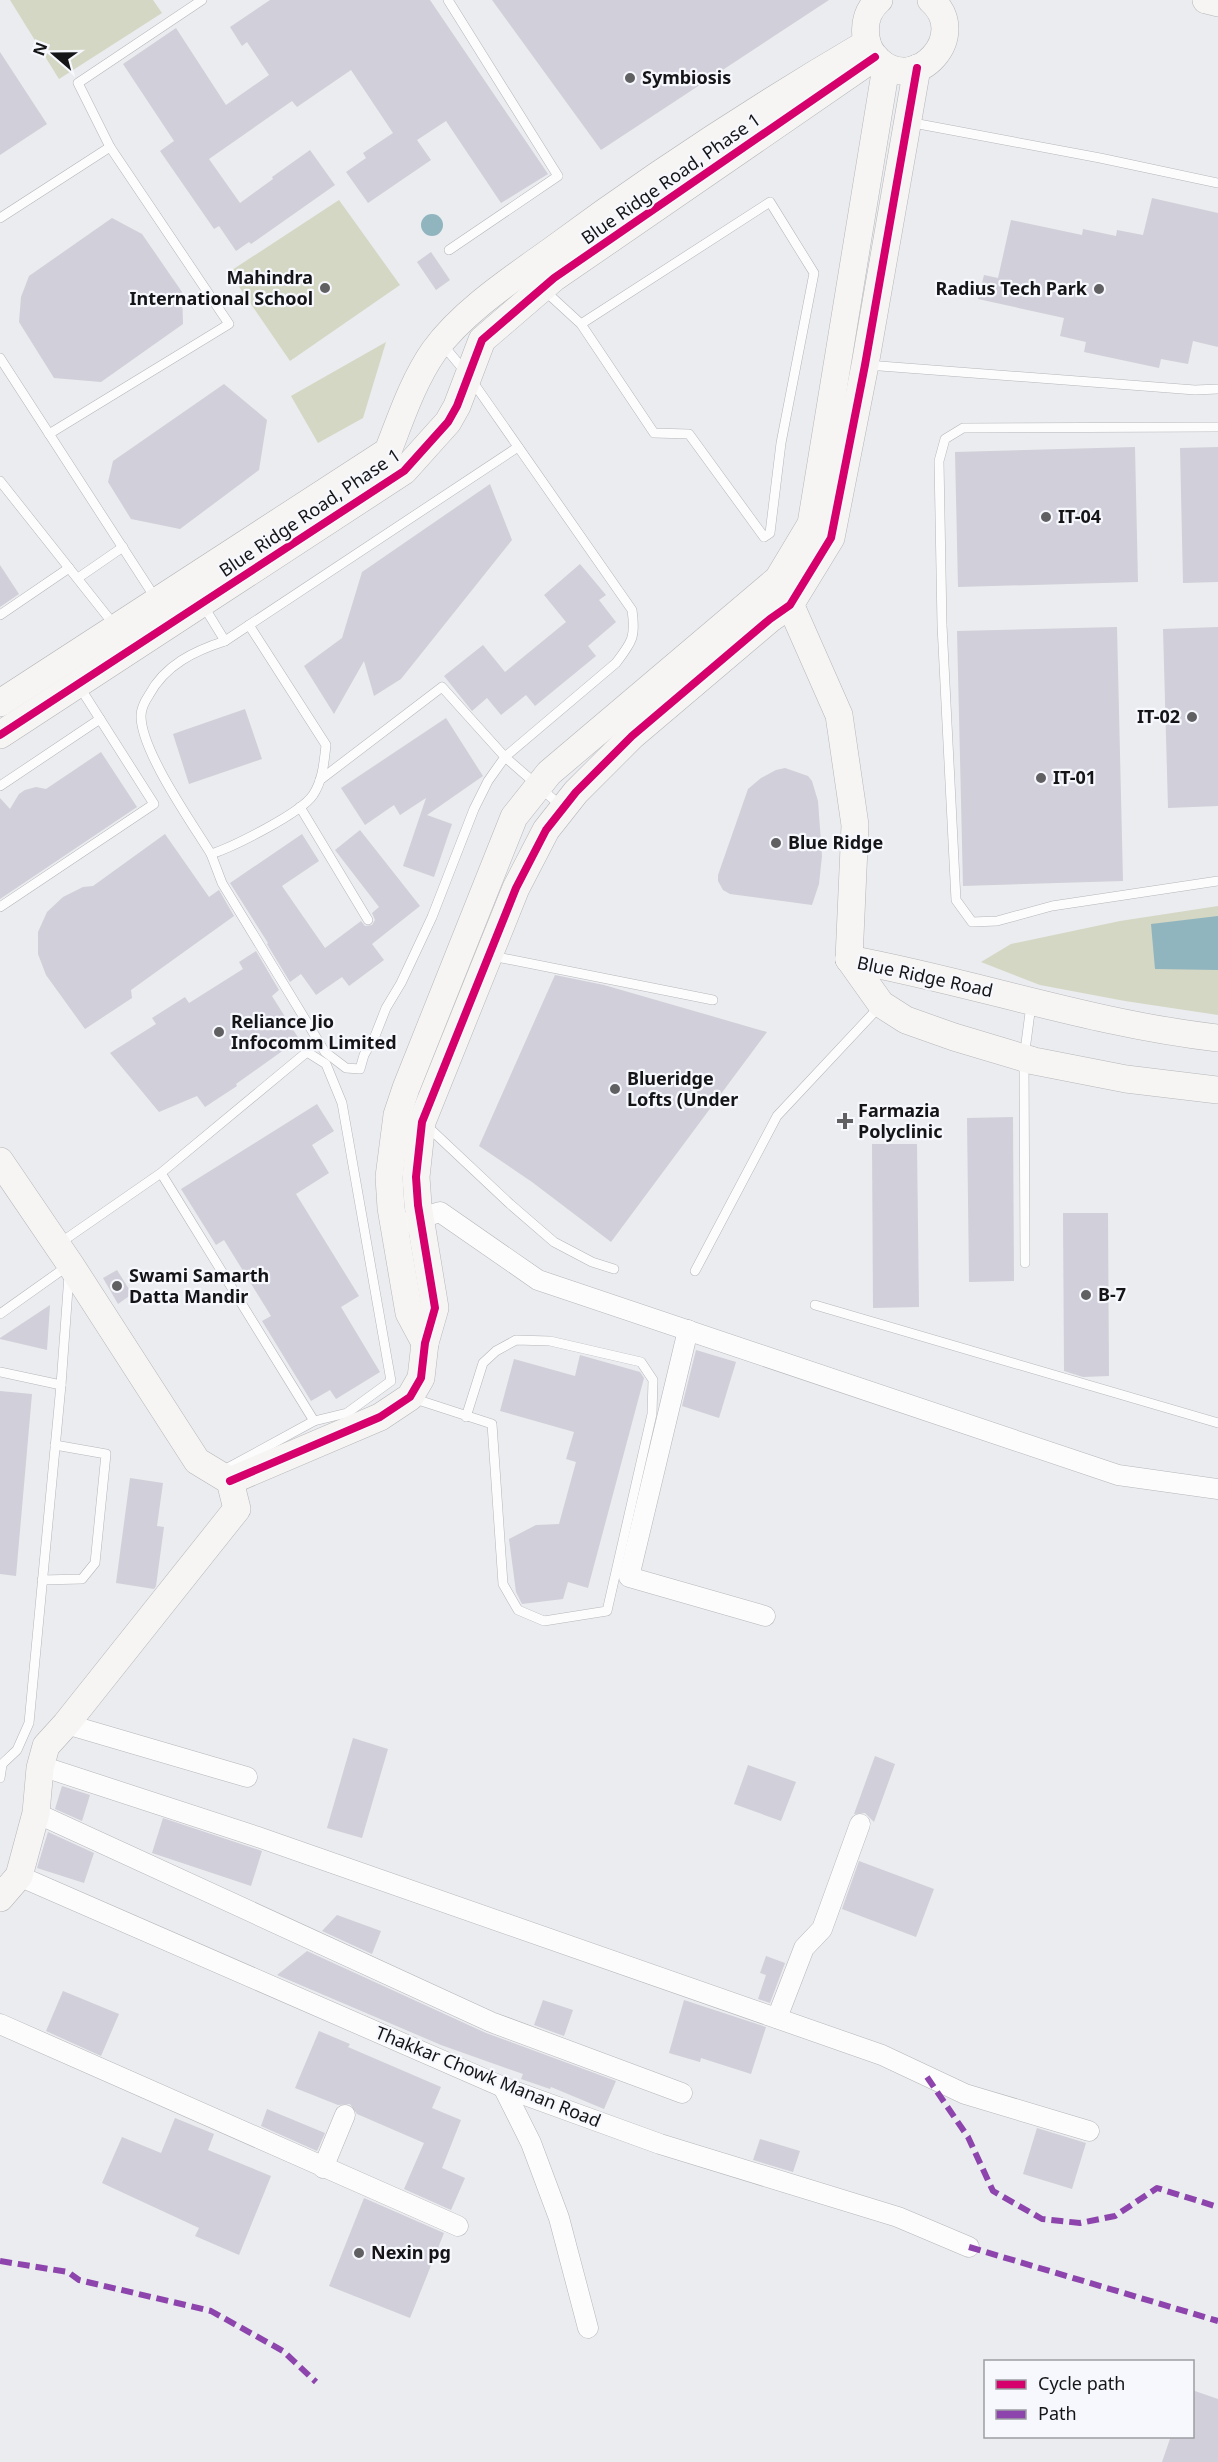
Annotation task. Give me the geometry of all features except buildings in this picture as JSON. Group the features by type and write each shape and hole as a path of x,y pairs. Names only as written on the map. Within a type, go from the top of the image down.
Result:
{"street":[{"path":"425,1343 409,1312 394,1227 389,1177 397,1115 514,817 538,785 778,579 811,524 876,55 865,29 867,16 879,0"},
{"path":"876,55 906,70 917,69 929,63 938,53 944,40 945,27 942,14 931,0"},
{"path":"1206,0 1218,3"},
{"name":"Blue Ridge Road, Phase 1","path":"0,735 404,471 448,422 457,406 482,340 542,288 876,55"},
{"name":"Blue Ridge Road, Phase 1","path":"0,703 388,451 421,374 434,351 499,289 627,195 821,70 876,55"},
{"path":"224,1477 380,1417 410,1397 420,1378 425,1343 435,1308 420,1218 416,1177 422,1122 516,888 533,853 563,808 632,736 790,605 831,538 865,365 917,69"},
{"path":"778,579 839,715 855,825 849,959"},
{"name":"Blue Ridge Road","path":"849,959 954,981 1031,1003 1218,1038"},
{"name":"Blue Ridge Road","path":"849,959 881,1004 906,1020 1024,1058 1126,1079 1218,1090"},
{"path":"0,1898 19,1876 36,1813 41,1766 46,1746 237,1509 224,1477 196,1461 64,1255 1,1163"},
{"path":"394,1227 440,1212 538,1280 1118,1475 1218,1489"},
{"path":"688,1330 629,1577 765,1616"},
{"path":"66,1724 247,1778"},
{"path":"41,1766 258,1837 882,2055 965,2094 1089,2131"},
{"path":"36,1813 491,2022 682,2093"},
{"path":"777,2018 804,1948 822,1929 860,1824"},
{"name":"Thakkar Chowk Manan Road","path":"19,1876 503,2087 660,2144 898,2217 969,2247"},
{"path":"0,2024 323,2169 458,2226"},
{"path":"503,2087 531,2143 559,2218 588,2328"},
{"path":"323,2169 345,2115"}],"lane":[{"path":"49,434 229,324 110,147 78,83 202,0"},
{"path":"448,0 558,176 449,250"},
{"path":"908,122 1218,183"},
{"path":"0,218 110,147"},
{"path":"542,288 581,324 654,433 689,434 764,537 770,533 781,443 814,273 770,202 581,324"},
{"path":"441,343 468,375 632,610 635,629 628,648 616,663 505,757 488,781 474,809 432,917 401,983 386,1008 364,1055 360,1070 346,1068 325,1052 222,883 211,854 152,753 143,734 141,714 155,684 165,672 186,657 225,641 518,447"},
{"path":"0,358 158,601"},
{"path":"865,365 1195,390 1218,389"},
{"path":"1218,427 963,428 945,439 939,461 942,612 956,900 972,922 997,921 1052,906 1218,881"},
{"path":"0,481 117,628"},
{"path":"78,578 123,547"},
{"path":"0,615 69,568"},
{"path":"201,603 225,641"},
{"path":"211,854 242,842 300,807 312,796 320,780 327,745 249,625"},
{"path":"0,907 154,804 77,684"},
{"path":"320,780 442,687 505,757 563,808"},
{"path":"0,786 100,719"},
{"path":"300,807 369,920"},
{"path":"490,956 713,1000"},
{"path":"1025,1263 1024,1058 1031,1003"},
{"path":"695,1271 777,1116 881,1004"},
{"path":"0,1314 64,1255 308,1052 326,1065 342,1103 391,1381 347,1413 314,1421 224,1477"},
{"path":"422,1122 554,1242 592,1262 614,1269"},
{"path":"161,1173 314,1421"},
{"path":"0,1778 1,1765 17,1750 29,1724 62,1385 64,1255"},
{"path":"815,1305 1218,1423"},
{"path":"410,1397 466,1417 492,1424 503,1584 518,1610 544,1622 607,1611 652,1414 653,1380 641,1362 550,1341 516,1340 496,1351 483,1363 466,1417"},
{"path":"0,1372 62,1385"},
{"path":"42,1580 82,1579 94,1563 106,1454 55,1445"}],"green space":[{"path":"10,0 153,0 162,13 59,79"},
{"path":"339,200 400,285 290,361 229,272"},
{"path":"386,342 363,418 318,443 291,396"},
{"path":"1218,906 1218,1015 1040,985 981,962 1011,944 1120,921"}],"water":[{"path":"432,214 440,217 443,225 440,233 432,236 424,233 421,225 424,217"},
{"path":"1218,916 1218,970 1155,969 1151,924"}],"marked path":[{"path":"927,2077 968,2137 993,2191 1042,2219 1080,2223 1115,2216 1157,2188 1218,2207"},
{"path":"969,2247 1218,2321"},
{"path":"0,2261 68,2272 79,2280 211,2311 283,2351 316,2382"}],"cycle path":[{"path":"0,735 404,471 448,422 457,406 482,340 554,278 875,57"},
{"path":"230,1481 380,1417 410,1397 421,1378 425,1343 435,1308 418,1205 416,1177 422,1122 516,888 546,830 576,792 632,736 770,619 790,605 831,538 865,365 917,68"}],"place":[{"name":"Symbiosis","path":"630,78"},
{"name":"Mahindra International School","path":"325,288"},
{"name":"Radius Tech Park","path":"1099,289"},
{"name":"IT-04","path":"1046,517"},
{"name":"IT-02","path":"1192,717"},
{"name":"IT-01","path":"1041,778"},
{"name":"Blue Ridge","path":"776,843"},
{"name":"Reliance Jio Infocomm Limited","path":"219,1032"},
{"name":"Blueridge Lofts (Under","path":"615,1089"},
{"name":"Farmazia Polyclinic","path":"845,1121"},
{"name":"Swami Samarth Datta Mandir","path":"117,1286"},
{"name":"B-7","path":"1086,1295"},
{"name":"Nexin pg","path":"359,2253"}]}
